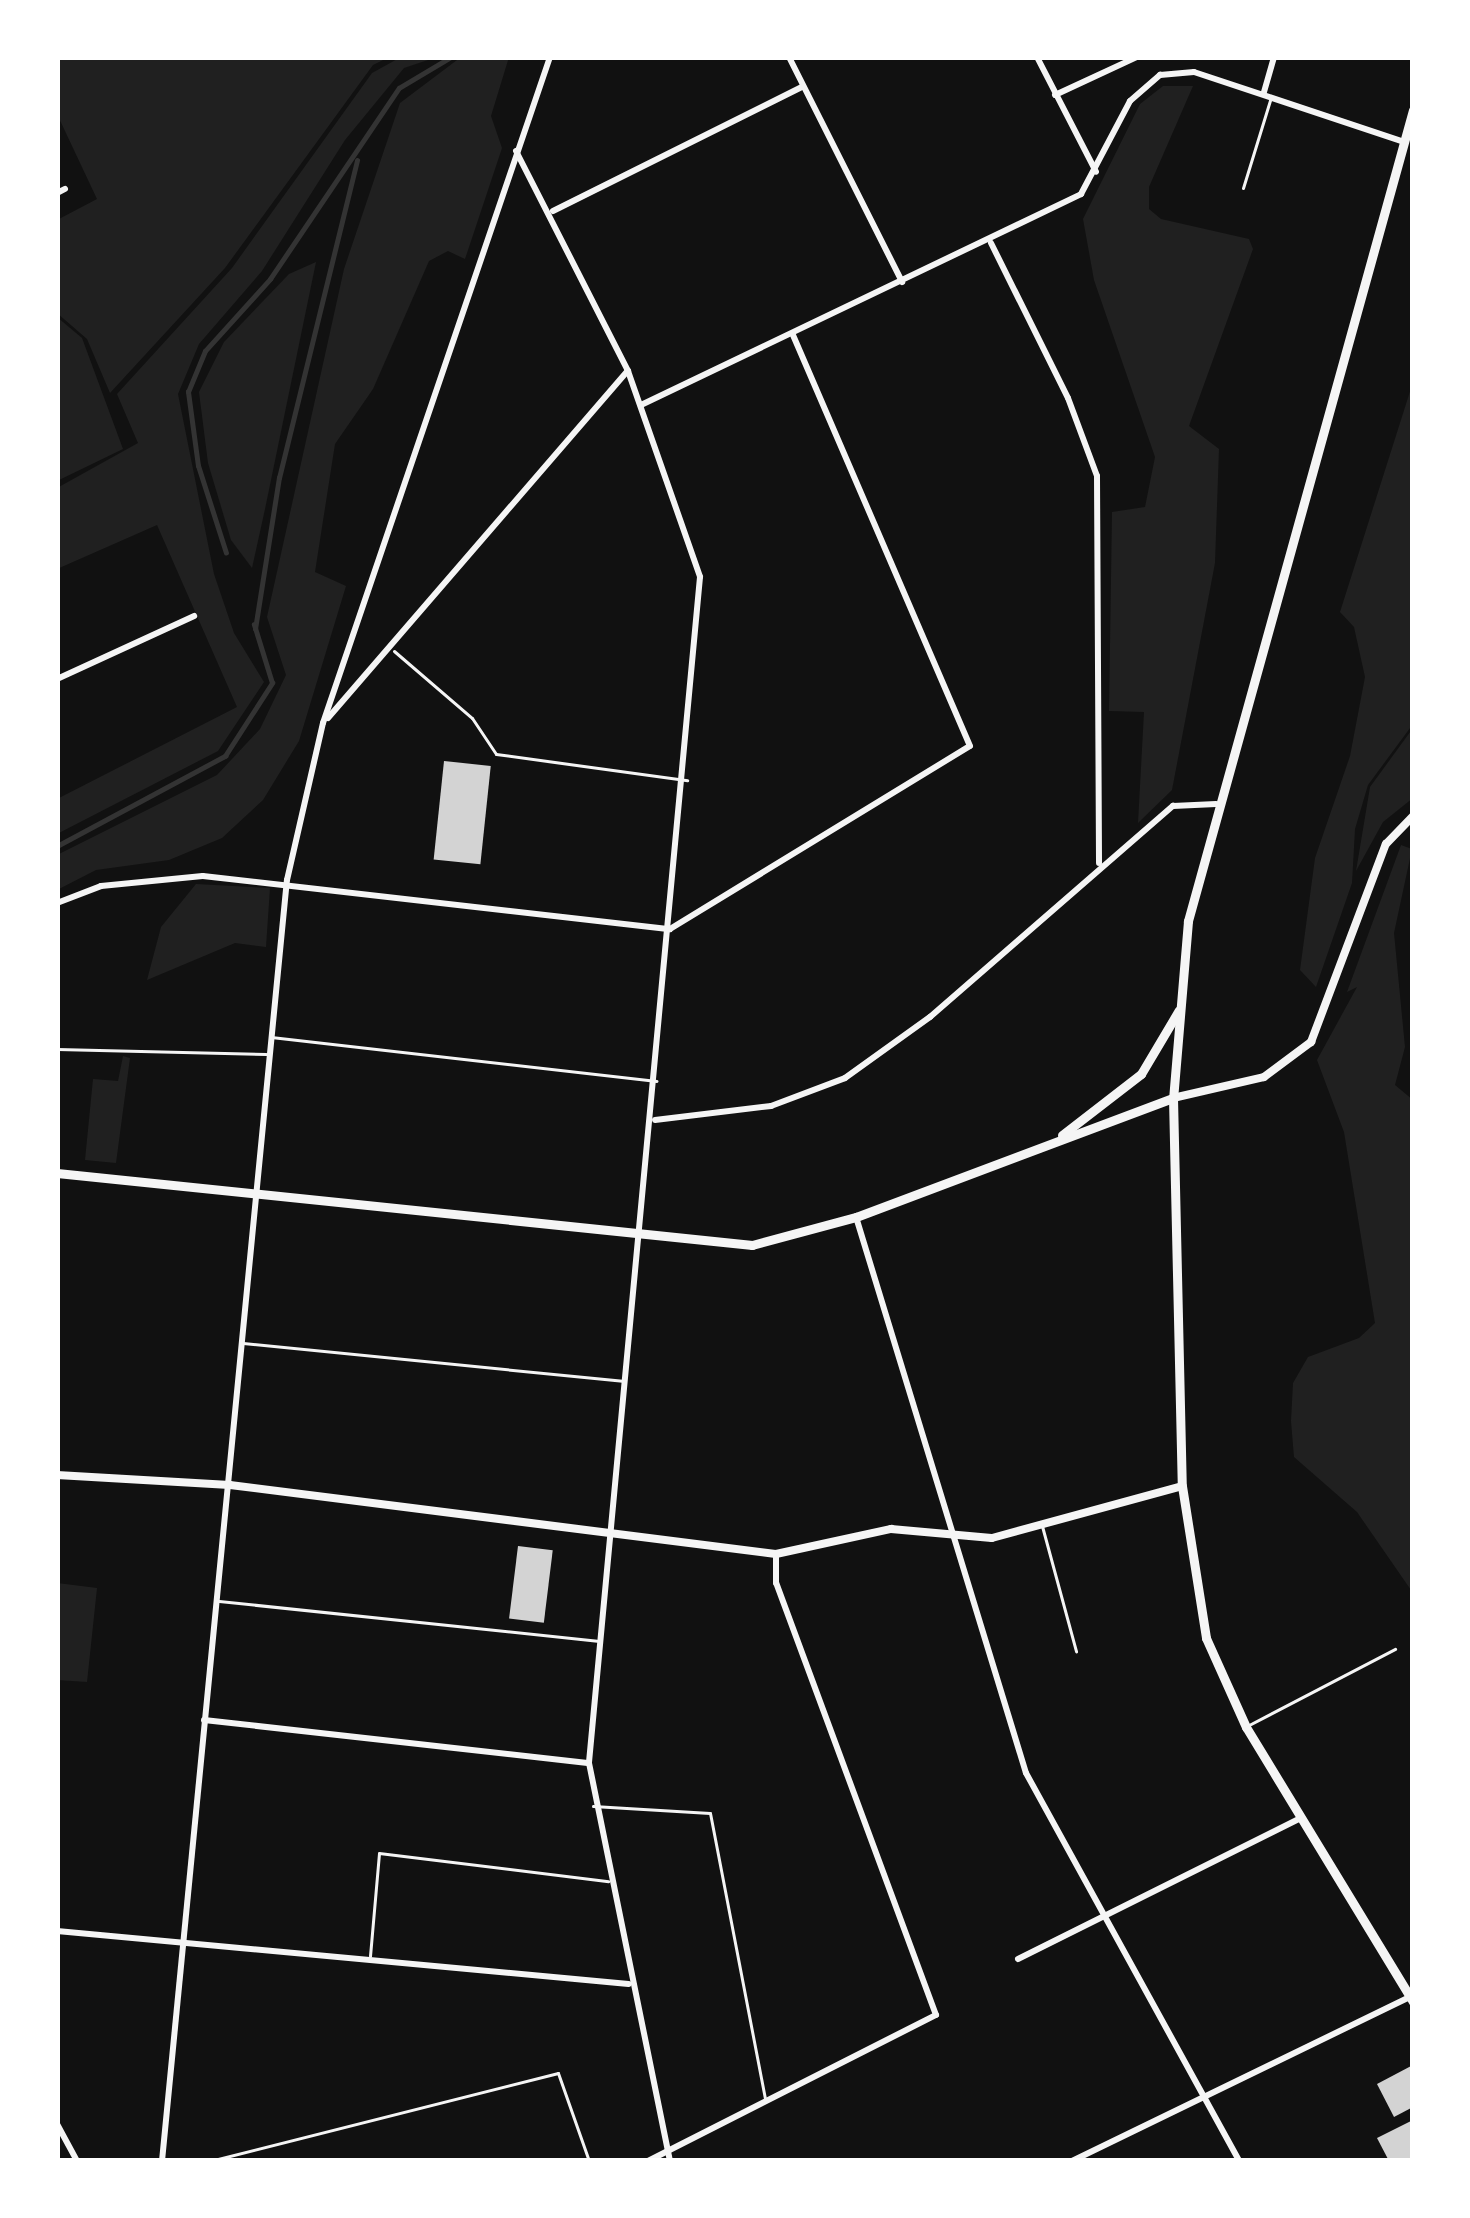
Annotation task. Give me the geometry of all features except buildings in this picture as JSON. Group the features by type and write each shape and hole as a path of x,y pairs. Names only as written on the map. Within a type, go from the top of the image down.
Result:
{"main road":[{"path":"1411,2000 1246,1727 1201,1620 1182,1486 1173,1098 1188,921 1216,804 1413,110"},
{"path":"1056,1140 1141,1074 1179,1010"},
{"path":"57,1173 752,1245 856,1217 1173,1098"}],"street":[{"path":"162,2161 287,880 323,723 550,57"},
{"path":"789,57 902,282"},
{"path":"1037,57 1096,172"},
{"path":"1055,95 1137,57"},
{"path":"1268,93 1274,57"},
{"path":"641,405 1082,194 1130,101 1160,75 1194,72 1405,142"},
{"path":"553,211 802,87"},
{"path":"517,151 553,211 628,371 700,577 687,780 589,1763 592,1805 668,2157"},
{"path":"990,242 1068,398 1097,476 1099,863"},
{"path":"57,903 100,886 203,876 287,880 670,929 970,746 793,335"},
{"path":"323,723 394,651 628,371"},
{"path":"57,679 194,616"},
{"path":"654,1120 771,1106 845,1078 930,1017 1099,863 1172,806 1216,804"},
{"path":"1173,1098 1264,1077 1311,1042 1386,844 1413,816"},
{"path":"856,1217 1026,1773 1107,1912 1239,2161"},
{"path":"57,1475 230,1485 776,1554 891,1529 974,1541 1182,1486"},
{"path":"648,2161 668,2157 765,2100 936,2015 776,1583 776,1554"},
{"path":"204,1720 589,1763"},
{"path":"1018,1959 1301,1818"},
{"path":"57,1931 628,1984"},
{"path":"1072,2161 1411,2000"},
{"path":"57,2123 77,2161"}],"lane":[{"path":"1243,188 1268,93"},
{"path":"394,651 472,718 496,754 687,780"},
{"path":"270,1037 656,1081"},
{"path":"57,1049 268,1054"},
{"path":"242,1343 624,1381"},
{"path":"1042,1525 1076,1651"},
{"path":"217,1601 602,1641"},
{"path":"1246,1727 1395,1649"},
{"path":"592,1805 710,1813 765,2100"},
{"path":"369,1961 379,1853 608,1881"},
{"path":"210,2161 558,2073 589,2161"}],"shaded area":[{"path":"57,57 389,57 373,65 225,268 110,393 87,339 57,313 57,220 97,199 57,114"},
{"path":"401,57 437,57 404,68 345,140 262,271 199,344 178,394 214,574 234,633 264,682 218,751 57,834 57,799 237,707 157,525 57,569 57,488 138,443 117,394 232,268 372,73"},
{"path":"461,57 509,57 491,116 502,148 465,259 448,251 429,261 373,389 335,444 315,572 346,586 299,741 263,800 222,838 169,860 96,870 57,890 57,855 217,775 260,729 286,675 267,617 344,269 400,103"},
{"path":"1163,86 1193,86 1149,187 1149,209 1161,219 1249,239 1253,249 1189,426 1219,449 1215,563 1172,790 1138,823 1144,712 1109,711 1112,512 1145,507 1155,457 1094,280 1083,219 1140,104"},
{"path":"316,262 252,568 231,540 208,463 199,392 224,342 289,274"},
{"path":"57,317 82,338 123,449 57,481"},
{"path":"1413,382 1413,724 1368,785 1355,829 1352,883 1316,987 1300,970 1315,858 1350,756 1365,677 1354,627 1340,612"},
{"path":"1413,728 1413,798 1383,822 1356,871 1370,787"},
{"path":"1401,845 1412,849 1394,933 1405,1047 1395,1085 1413,1100 1413,1593 1357,1512 1294,1457 1291,1421 1293,1383 1308,1357 1359,1338 1375,1323 1344,1132 1317,1060 1357,987 1347,992"},
{"path":"196,884 270,888 266,947 235,943 147,980 161,927"},
{"path":"123,1056 130,1058 116,1163 85,1160 93,1079 118,1081"},
{"path":"57,1583 97,1588 87,1682 57,1680"}],"waterway":[{"path":"226,553 198,466 188,392 205,351 270,279 399,88 451,57"},
{"path":"255,629 279,478 357,160"},
{"path":"57,846 225,756 272,683 254,625"}]}
